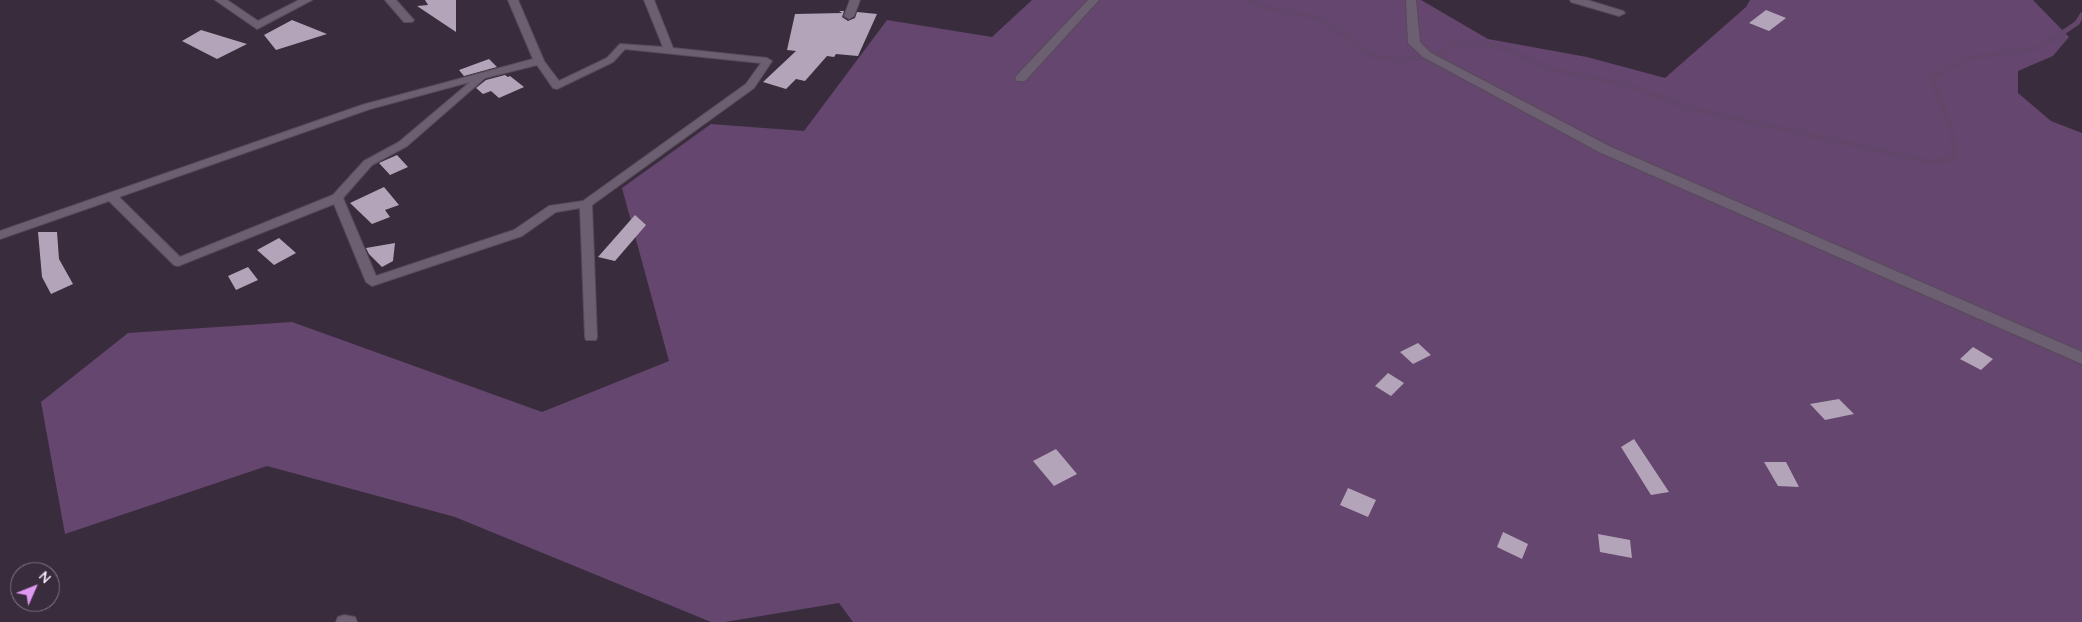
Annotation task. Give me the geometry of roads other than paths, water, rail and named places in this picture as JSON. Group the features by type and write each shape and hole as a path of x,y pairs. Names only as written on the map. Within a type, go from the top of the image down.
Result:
{"street":[{"path":"220,0 256,26 307,0"},
{"path":"390,0 408,20"},
{"path":"1021,78 1094,0"},
{"path":"1411,0 1414,43 1427,55 1436,60 1604,149 2082,358"},
{"path":"1575,0 1618,13"}],"lane":[{"path":"337,198 372,282 518,233 553,209 586,204 750,86 767,61 623,46 610,60 557,86 539,61 514,0"},
{"path":"649,0 669,50"},
{"path":"850,16 854,0"},
{"path":"0,235 366,107 539,61"},
{"path":"111,196 178,262 337,198 368,164 403,144 484,76"},
{"path":"586,204 591,337"},
{"path":"344,622 349,622"}],"waterway":[{"path":"1249,0 1271,9 1320,18 1373,56 1403,60 1443,53 1456,43 1480,43 1508,49 1551,69 1628,85 1685,107 1931,162 1954,159 1953,132 1932,78 1969,58 2040,48 2077,23 2082,15"}]}
